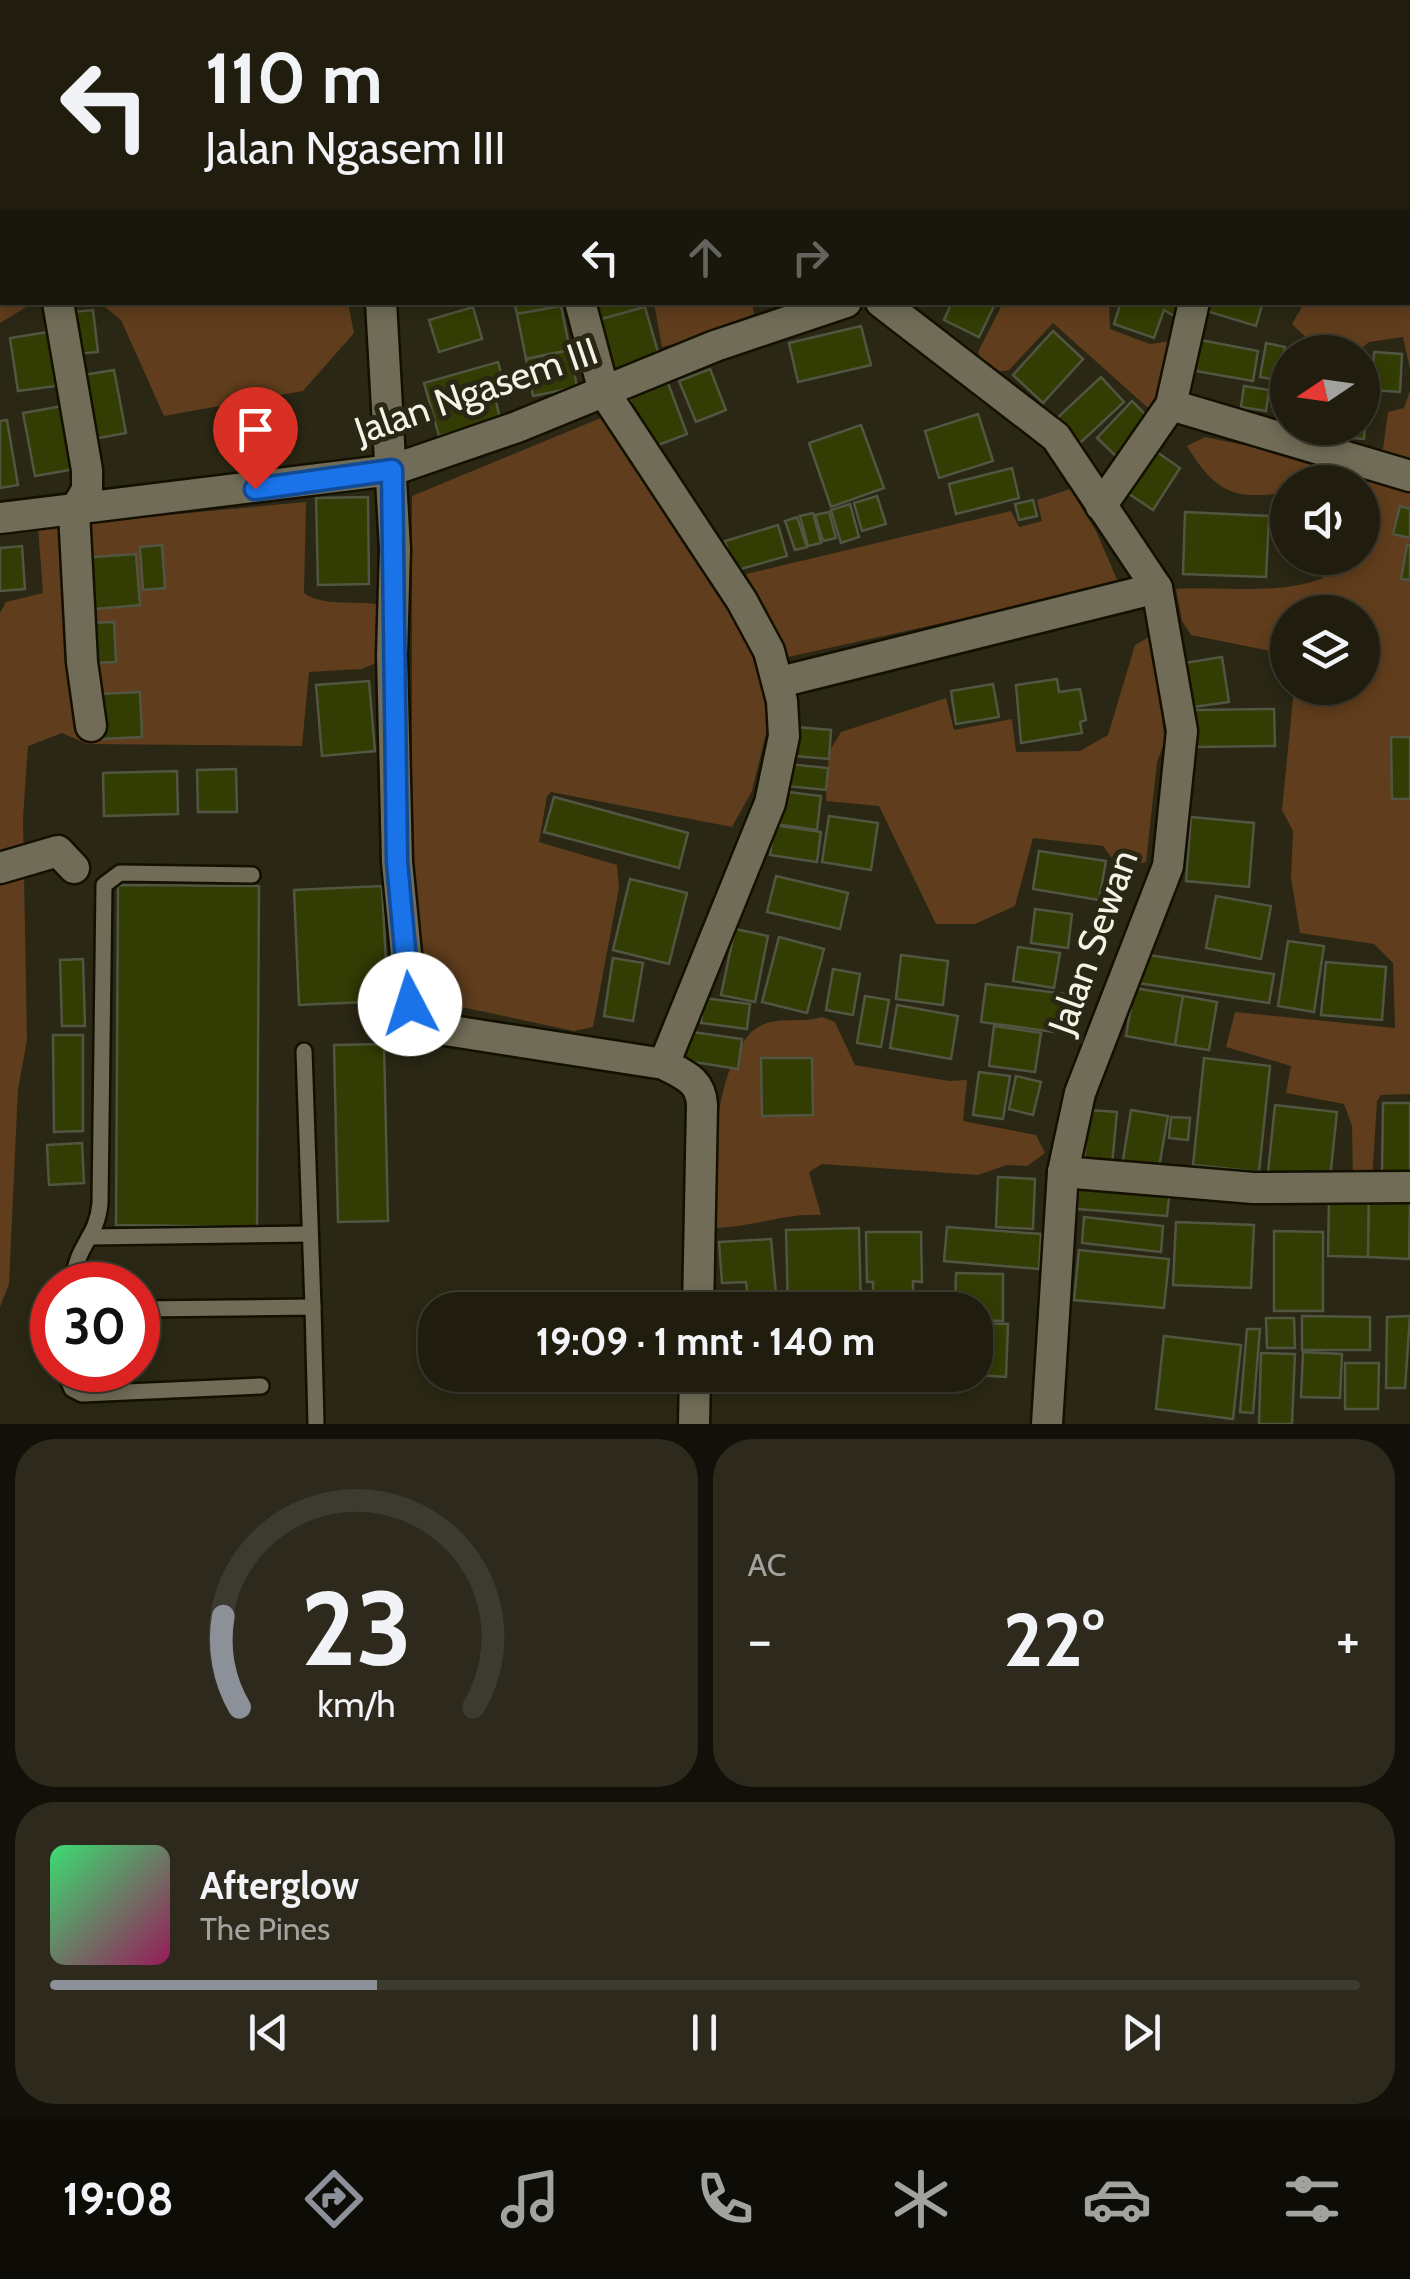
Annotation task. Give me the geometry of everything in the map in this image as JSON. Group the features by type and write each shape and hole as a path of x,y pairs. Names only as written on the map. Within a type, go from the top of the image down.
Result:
{"street":[{"path":"59,305 87,470 87,490 74,512 82,662 91,726"},
{"path":"381,305 392,470 397,862 410,1004 416,1019 426,1027 664,1064 695,1082 702,1096 698,1292"},
{"path":"581,305 604,392 742,601 770,651 780,682 784,736 770,803 664,1064"},
{"name":"Jalan Ngasem III","path":"0,518 74,512 392,470 604,392 715,346 837,305"},
{"name":"Jalan Sewan","path":"885,305 1056,437 1156,588 1182,732 1168,866 1080,1093 1063,1172 1048,1424"},
{"path":"1101,506 1171,405 1193,305"},
{"path":"1171,405 1410,476"},
{"path":"780,682 1156,588"},
{"path":"0,868 58,851 74,868"},
{"path":"1063,1172 1253,1188 1410,1188"},
{"path":"694,1424 695,1392"}],"lane":[{"path":"75,1262 76,1254 90,1237 100,1202 104,885 120,873 252,875"},
{"path":"304,1051 316,1424"},
{"path":"90,1237 310,1234"},
{"path":"160,1310 312,1307"},
{"path":"160,1390 260,1386"},
{"path":"78,1392 126,1392"}],"shaded area":[{"path":"0,305 30,305 0,323"},
{"path":"102,305 348,305 354,333 303,391 164,416 121,320"},
{"path":"654,305 752,305 754,314 701,337 662,347"},
{"path":"1002,305 1109,305 1110,329 1150,344 1171,341 1156,415 1053,323 1009,370 995,372 981,363 978,352"},
{"path":"1303,305 1410,305 1410,369 1403,337 1380,340 1380,335 1303,335 1292,324"},
{"path":"1410,391 1410,1094 1381,1095 1377,1101 1372,1182 1353,1181 1352,1126 1344,1104 1286,1093 1291,1066 1226,1047 1235,1012 1395,1028 1393,963 1374,944 1300,933 1291,878 1293,831 1282,810 1292,705 1380,705 1380,595 1270,595 1270,651 1191,635 1182,621 1176,589 1268,588 1293,586 1327,575 1380,575 1380,465 1270,465 1270,494 1239,494 1207,474 1187,446 1205,437 1243,445 1383,449 1388,412 1404,408"},
{"path":"613,413 767,651 774,701 752,791 732,827 551,792 547,796 539,842 617,865 619,888 593,1027 574,1031 424,999 412,877 412,496"},
{"path":"1070,489 1096,531 1119,584 788,657 746,574 1011,511 1019,527 1042,521 1037,500"},
{"path":"306,502 304,593 330,602 381,605 382,661 361,669 309,672 302,746 87,744 62,733 28,746 23,818 27,1040 18,1089 9,1284 0,1307 0,613 6,602 43,593 38,527"},
{"path":"1151,636 1165,741 1157,762 1146,862 1120,869 1103,846 1033,838 1015,906 975,924 936,924 879,806 826,801 829,752 841,732 946,698 954,730 1012,719 1016,752 1080,751 1108,735 1135,645"},
{"path":"822,1017 835,1022 855,1065 949,1081 967,1080 963,1121 1036,1135 1045,1153 1027,1166 1007,1165 978,1175 822,1164 809,1172 821,1215 716,1228 714,1150 724,1087 733,1060 746,1038 762,1025"}],"building":[{"path":"515,305 561,305 561,306 517,314"},
{"path":"590,305 645,307 594,321"},
{"path":"951,305 995,305 979,337 944,320"},
{"path":"1120,305 1183,305 1176,317 1164,310 1154,338 1114,324"},
{"path":"1204,305 1262,305 1256,326 1203,310"},
{"path":"561,306 570,350 526,359 517,314"},
{"path":"473,307 482,339 439,352 429,320"},
{"path":"645,307 660,359 609,374 594,321"},
{"path":"93,310 98,352 66,355 61,313"},
{"path":"861,326 871,365 798,382 789,343"},
{"path":"1053,331 1083,359 1043,403 1013,375"},
{"path":"48,332 56,386 18,391 10,338"},
{"path":"1195,339 1258,351 1253,381 1190,370"},
{"path":"1266,343 1270,344 1270,379 1260,377"},
{"path":"570,350 577,387 533,396 526,359"},
{"path":"1380,352 1402,354 1400,392 1380,391"},
{"path":"498,362 508,398 496,401 500,419 439,436 424,383"},
{"path":"710,369 726,410 696,422 679,381"},
{"path":"114,370 126,433 82,441 71,377"},
{"path":"1101,377 1124,402 1079,444 1056,419"},
{"path":"668,383 687,434 648,449 629,397"},
{"path":"1244,386 1269,390 1266,411 1241,407"},
{"path":"1132,401 1155,424 1121,461 1097,438"},
{"path":"63,406 75,469 35,476 23,413"},
{"path":"978,414 993,461 939,478 925,431"},
{"path":"7,420 18,485 0,488 0,421"},
{"path":"861,425 884,488 831,507 809,443"},
{"path":"1151,448 1180,468 1153,510 1123,490"},
{"path":"1012,468 1019,498 956,514 949,484"},
{"path":"877,496 886,524 862,531 854,503"},
{"path":"368,497 369,584 318,585 316,498"},
{"path":"1033,500 1037,516 1019,520 1015,504"},
{"path":"850,504 859,537 841,543 831,510"},
{"path":"1400,506 1410,509 1410,538 1393,534"},
{"path":"829,512 836,538 823,541 815,515"},
{"path":"1185,512 1269,516 1266,577 1183,574"},
{"path":"813,513 821,543 808,546 800,516"},
{"path":"797,517 807,547 795,550 785,521"},
{"path":"778,525 787,556 734,571 725,541"},
{"path":"162,545 165,588 143,590 140,547"},
{"path":"1410,545 1410,580 1401,579"},
{"path":"22,546 25,589 0,591 0,548"},
{"path":"136,554 140,605 85,610 81,558"},
{"path":"114,622 116,662 88,663 86,623"},
{"path":"1222,657 1229,702 1179,709 1172,665"},
{"path":"1057,679 1059,692 1080,689 1086,720 1080,722 1082,733 1021,743 1016,685"},
{"path":"369,681 375,751 322,756 316,685"},
{"path":"993,684 999,717 956,724 951,691"},
{"path":"140,692 142,737 101,739 99,694"},
{"path":"1274,709 1275,746 1194,747 1193,710"},
{"path":"796,727 831,730 829,759 794,756"},
{"path":"1391,737 1410,737 1410,799 1392,799"},
{"path":"788,764 828,768 826,790 786,786"},
{"path":"236,769 237,812 198,812 197,770"},
{"path":"177,771 178,814 104,816 103,773"},
{"path":"780,791 821,796 817,830 775,824"},
{"path":"554,797 688,833 679,868 544,832"},
{"path":"829,816 878,823 871,870 822,862"},
{"path":"1191,817 1254,823 1249,887 1186,881"},
{"path":"774,825 821,832 817,862 770,855"},
{"path":"1039,851 1106,861 1099,900 1033,889"},
{"path":"776,876 848,893 840,929 767,912"},
{"path":"630,879 687,893 669,964 613,950"},
{"path":"118,885 259,886 257,1227 116,1225"},
{"path":"382,886 388,1001 299,1005 294,890"},
{"path":"1216,896 1271,906 1261,959 1206,948"},
{"path":"1035,909 1072,914 1068,948 1031,943"},
{"path":"735,929 768,936 755,1002 721,995"},
{"path":"779,937 824,949 807,1013 762,1002"},
{"path":"1288,941 1324,946 1314,1012 1278,1006"},
{"path":"1018,947 1060,953 1054,988 1013,981"},
{"path":"1135,953 1274,974 1269,1003 1131,982"},
{"path":"901,955 948,961 943,1005 896,999"},
{"path":"613,958 643,963 633,1021 604,1016"},
{"path":"83,959 85,1026 62,1026 60,960"},
{"path":"1326,962 1386,967 1382,1020 1321,1015"},
{"path":"833,969 860,974 853,1015 826,1010"},
{"path":"986,984 1067,994 1062,1033 981,1022"},
{"path":"1134,988 1183,996 1175,1045 1126,1036"},
{"path":"865,996 889,1000 881,1047 857,1043"},
{"path":"1183,996 1217,1002 1209,1050 1175,1045"},
{"path":"704,998 750,1004 747,1029 701,1023"},
{"path":"897,1005 958,1016 951,1059 890,1048"},
{"path":"994,1026 1041,1033 1035,1072 989,1066"},
{"path":"685,1031 742,1039 738,1069 681,1060"},
{"path":"53,1035 83,1035 83,1131 54,1132"},
{"path":"384,1044 388,1221 338,1222 334,1045"},
{"path":"761,1058 812,1058 813,1115 762,1116"},
{"path":"1204,1058 1270,1066 1259,1172 1193,1165"},
{"path":"979,1072 1010,1076 1003,1119 973,1115"},
{"path":"1016,1076 1041,1082 1033,1115 1009,1109"},
{"path":"1383,1103 1410,1103 1410,1176 1382,1175"},
{"path":"1275,1105 1337,1112 1330,1179 1268,1172"},
{"path":"1088,1110 1117,1112 1112,1165 1084,1162"},
{"path":"1131,1110 1168,1116 1158,1173 1122,1166"},
{"path":"1171,1117 1190,1118 1188,1140 1169,1138"},
{"path":"82,1143 84,1183 49,1185 47,1145"},
{"path":"998,1177 1035,1179 1033,1229 996,1227"},
{"path":"1079,1182 1170,1188 1167,1216 1077,1209"},
{"path":"1329,1200 1369,1201 1368,1257 1328,1256"},
{"path":"1369,1201 1410,1202 1409,1259 1368,1257"},
{"path":"1084,1217 1163,1226 1161,1252 1082,1243"},
{"path":"1176,1222 1254,1225 1251,1288 1173,1285"},
{"path":"947,1227 1041,1234 1039,1269 944,1261"},
{"path":"859,1228 861,1292 788,1292 786,1230"},
{"path":"1274,1231 1323,1232 1323,1311 1274,1311"},
{"path":"866,1232 921,1232 922,1282 913,1281 913,1292 873,1292 873,1282 867,1282"},
{"path":"771,1239 776,1292 747,1292 746,1282 722,1283 719,1242"},
{"path":"1079,1250 1169,1259 1164,1308 1074,1300"},
{"path":"956,1273 1003,1274 1003,1321 993,1321 993,1292 955,1292"},
{"path":"1302,1316 1370,1317 1370,1350 1302,1350"},
{"path":"1410,1316 1405,1388 1386,1388 1387,1317"},
{"path":"1266,1318 1294,1318 1295,1348 1267,1348"},
{"path":"993,1324 1008,1324 1006,1377 993,1376"},
{"path":"1247,1329 1260,1329 1253,1413 1240,1412"},
{"path":"1164,1336 1241,1345 1233,1419 1156,1409"},
{"path":"1303,1352 1342,1354 1340,1398 1301,1397"},
{"path":"1261,1353 1295,1354 1292,1424 1259,1424"},
{"path":"1345,1363 1379,1363 1378,1409 1345,1409"}],"route":[{"path":"255,489 392,470 397,862 410,1004"}]}
